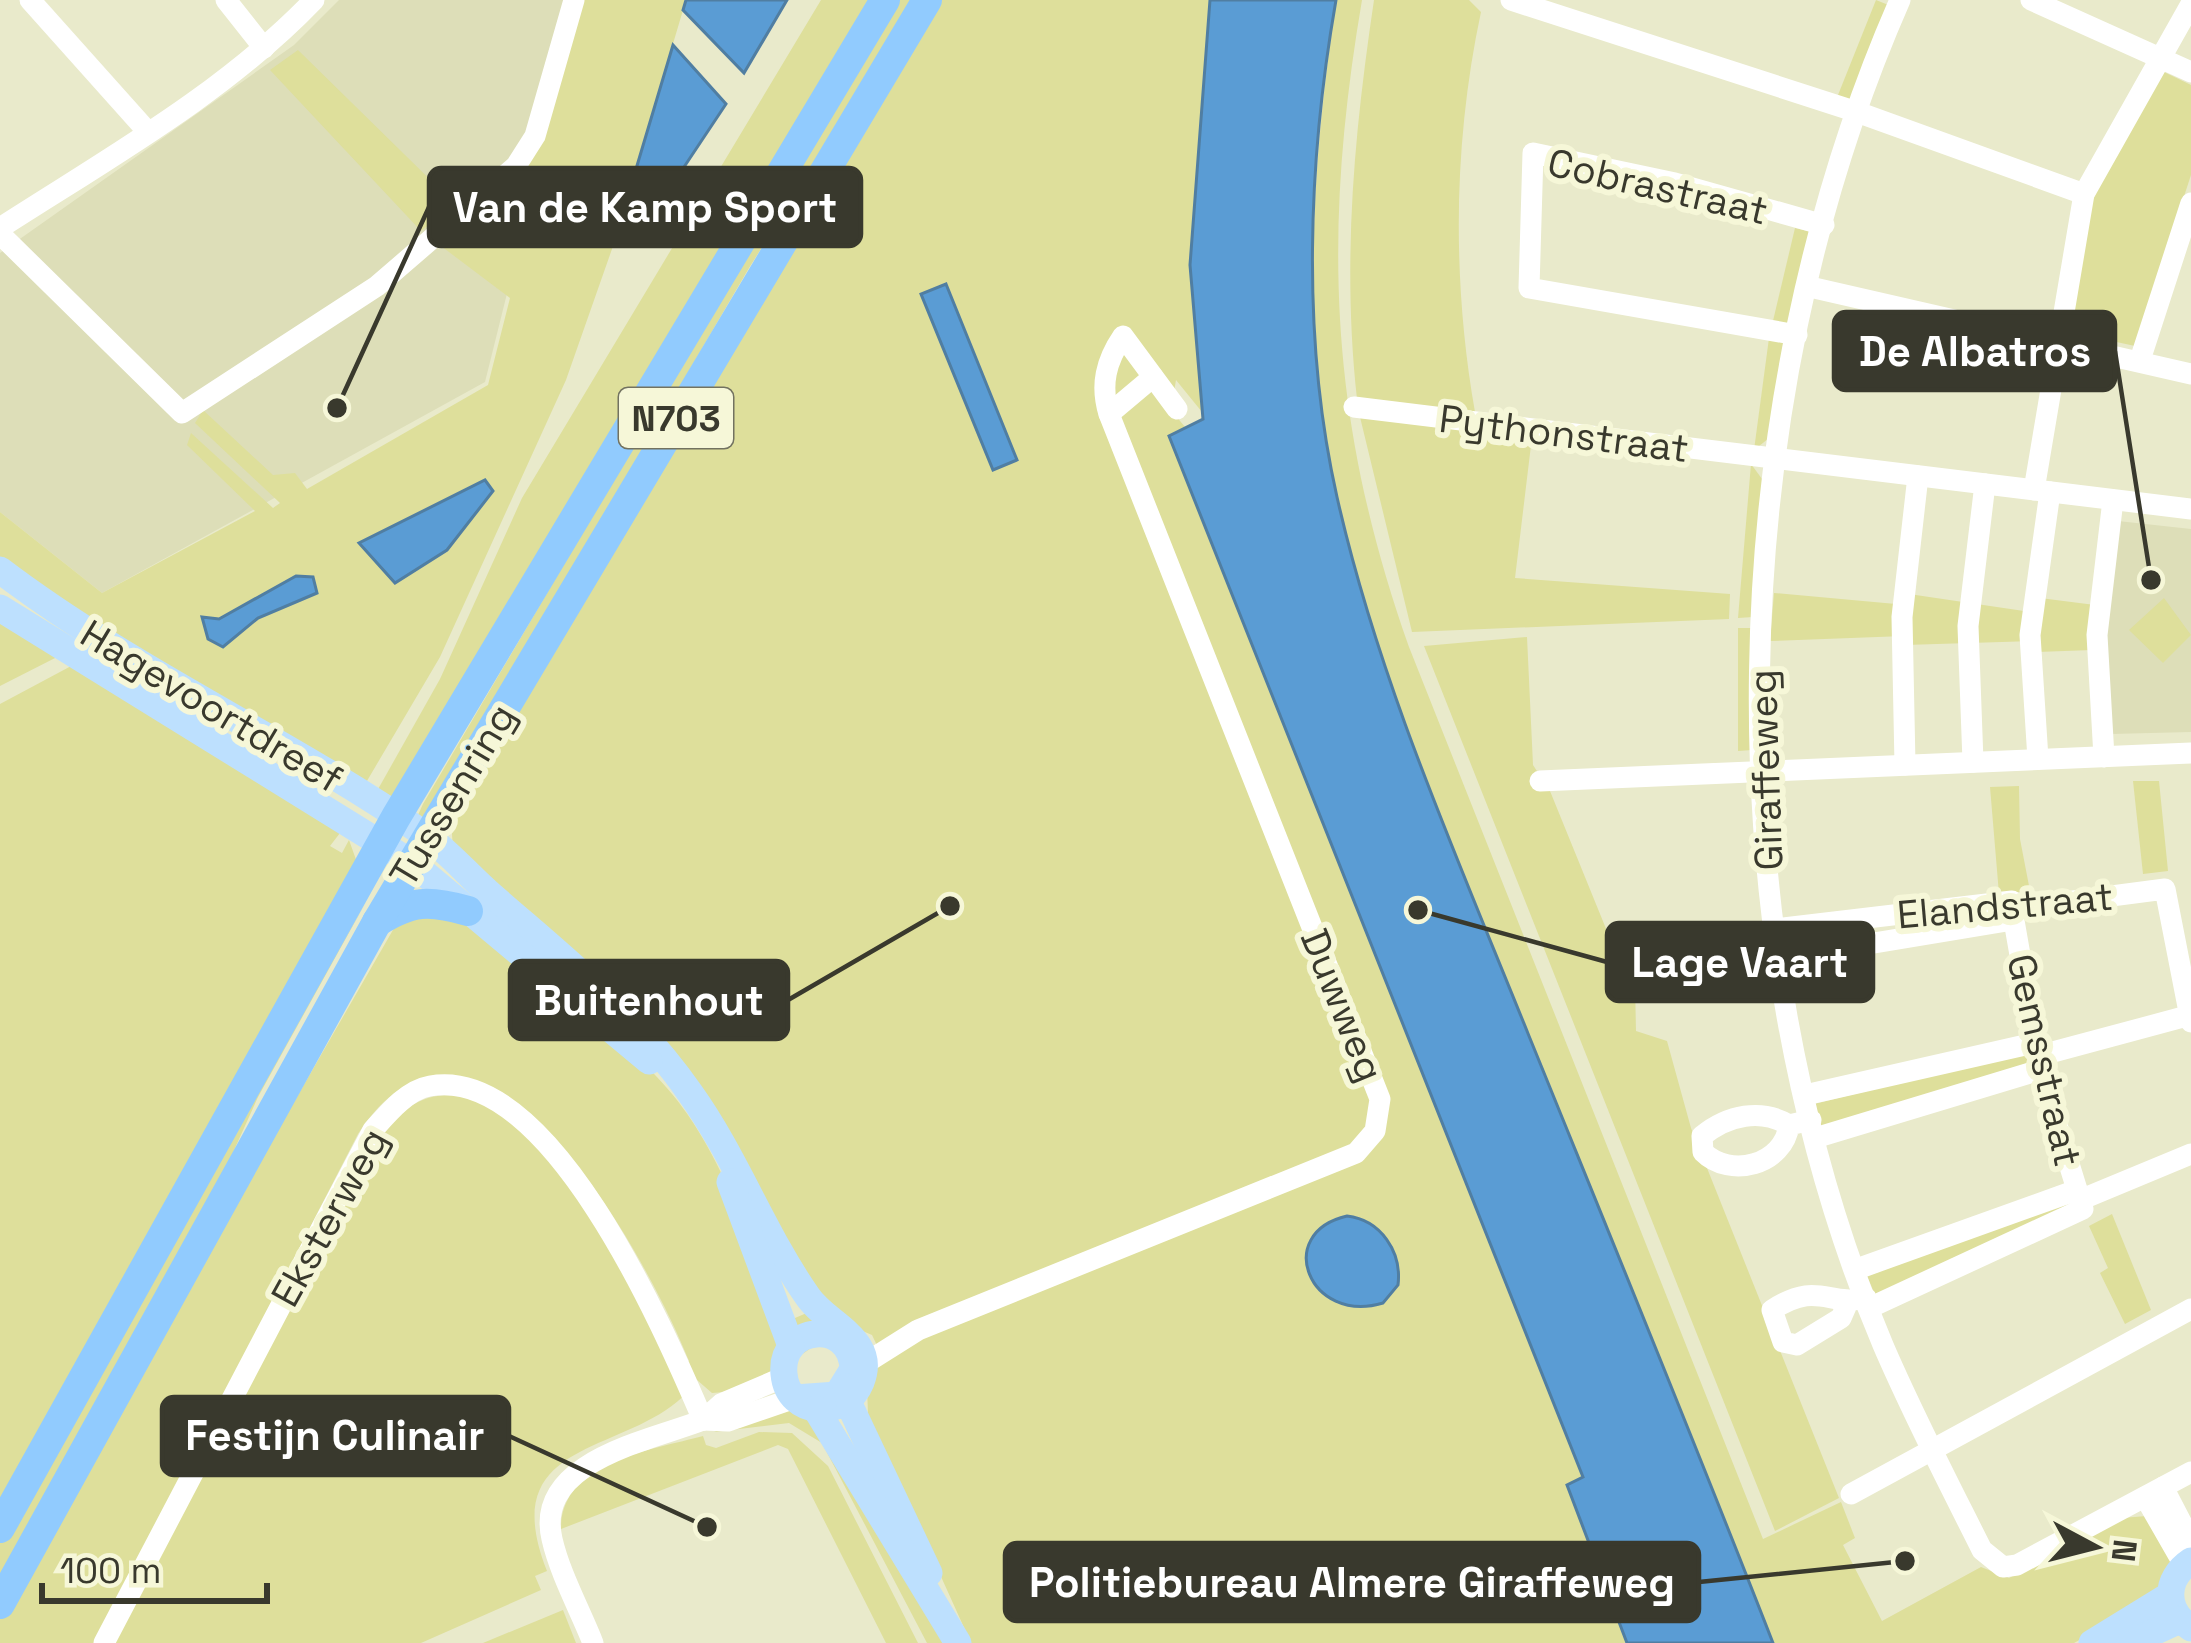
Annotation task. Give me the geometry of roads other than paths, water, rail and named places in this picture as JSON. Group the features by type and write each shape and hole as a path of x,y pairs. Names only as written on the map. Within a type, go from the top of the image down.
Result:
{"highway":[{"name":"Tussenring","path":"0,1528 389,830 885,0"},
{"name":"Tussenring","path":"0,1604 377,922 927,0"},
{"path":"377,922 408,903 429,900 468,911"}],"main road":[{"name":"Hagevoortdreef","path":"0,570 69,621 420,850"},
{"name":"Hagevoortdreef","path":"0,608 389,830"},
{"path":"420,850 468,911 684,1094"},
{"path":"420,850 635,1024 702,1119 847,1360 883,1468 916,1537 942,1611"},
{"path":"702,1119 791,1346 798,1395 942,1611 958,1643"},
{"path":"791,1346 847,1360"},
{"path":"798,1395 847,1360"},
{"path":"2180,1615 2188,1556"},
{"path":"2092,1643 2180,1615"},
{"path":"2130,1643 2180,1615"}],"street":[{"path":"30,0 148,133"},
{"path":"226,0 264,48"},
{"path":"314,0 264,48 148,133 0,231 182,413 377,286 516,166 535,136 574,0"},
{"path":"1511,0 1857,112 2084,194"},
{"path":"2031,0 2191,72"},
{"name":"Giraffeweg","path":"1897,1 1857,112 1825,225 1797,335 1775,460 1761,605 1760,771 1773,943 1805,1095 1805,1128 1857,1269 1861,1303 1982,1550 2003,1567 2017,1565 2154,1492"},
{"path":"2038,759 2030,635 2042,491 2084,194 2191,4"},
{"name":"Cobrastraat","path":"1797,335 1529,288 1533,153 1675,182 1825,225"},
{"path":"2140,360 2187,227 2191,203"},
{"path":"1810,287 2191,374"},
{"name":"Duwweg","path":"847,1360 1356,1153 1375,1131 1381,1100 1102,392 1106,368 1123,336 1177,409"},
{"path":"1109,414 1154,377"},
{"name":"Pythonstraat","path":"1354,407 2191,509"},
{"path":"1905,765 1902,617 1918,476"},
{"path":"1973,762 1967,626 1985,484"},
{"path":"2104,757 2097,634 2114,500"},
{"path":"1540,781 2191,753"},
{"name":"Elandstraat","path":"1773,943 2012,901 2013,915 2164,890 2190,1018"},
{"name":"Gemsstraat","path":"2013,915 2038,1056 2080,1200"},
{"path":"1715,932 1773,943 1735,970 1694,980 1639,977 1633,964 1634,951 1643,944 1677,934 1715,932"},
{"path":"1805,1128 2038,1056 2190,1018"},
{"path":"1805,1095 2038,1056"},
{"name":"Eksterweg","path":"104,1643 373,1130 394,1105 427,1086 462,1085 497,1099 539,1139 626,1255 703,1420"},
{"path":"1861,1303 2080,1200 2191,1154"},
{"path":"1857,1269 2080,1200"},
{"path":"1851,1494 2191,1309"},
{"path":"593,1643 552,1539 549,1508 566,1477 703,1420 721,1404 798,1395"},
{"path":"2188,1556 2154,1492 2191,1472"}],"water":[{"path":"686,0 787,0 744,73 683,10"},
{"path":"1210,0 1336,0 1319,123 1313,312 1325,437 1354,566 1422,770 1773,1643 1627,1643 1567,1485 1583,1477 1169,436 1203,419 1190,265"},
{"path":"673,45 726,104 640,233 619,226"},
{"path":"946,284 1017,460 993,470 921,294"},
{"path":"485,480 493,491 447,550 395,583 359,543"},
{"path":"296,576 313,577 317,593 258,618 223,647 208,639 202,617 219,619"},
{"path":"1347,1216 1370,1224 1393,1250 1398,1285 1383,1303 1357,1306 1336,1301 1320,1290 1310,1274 1306,1257 1311,1240 1324,1226"}],"place":[{"name":"Van de Kamp Sport","path":"337,408"},
{"name":"De Albatros","path":"2151,580"},
{"name":"Buitenhout","path":"950,906"},
{"name":"Lage Vaart","path":"1418,910"},
{"name":"Festijn Culinair","path":"707,1527"},
{"name":"Politiebureau Almere Giraffeweg","path":"1905,1561"}]}
